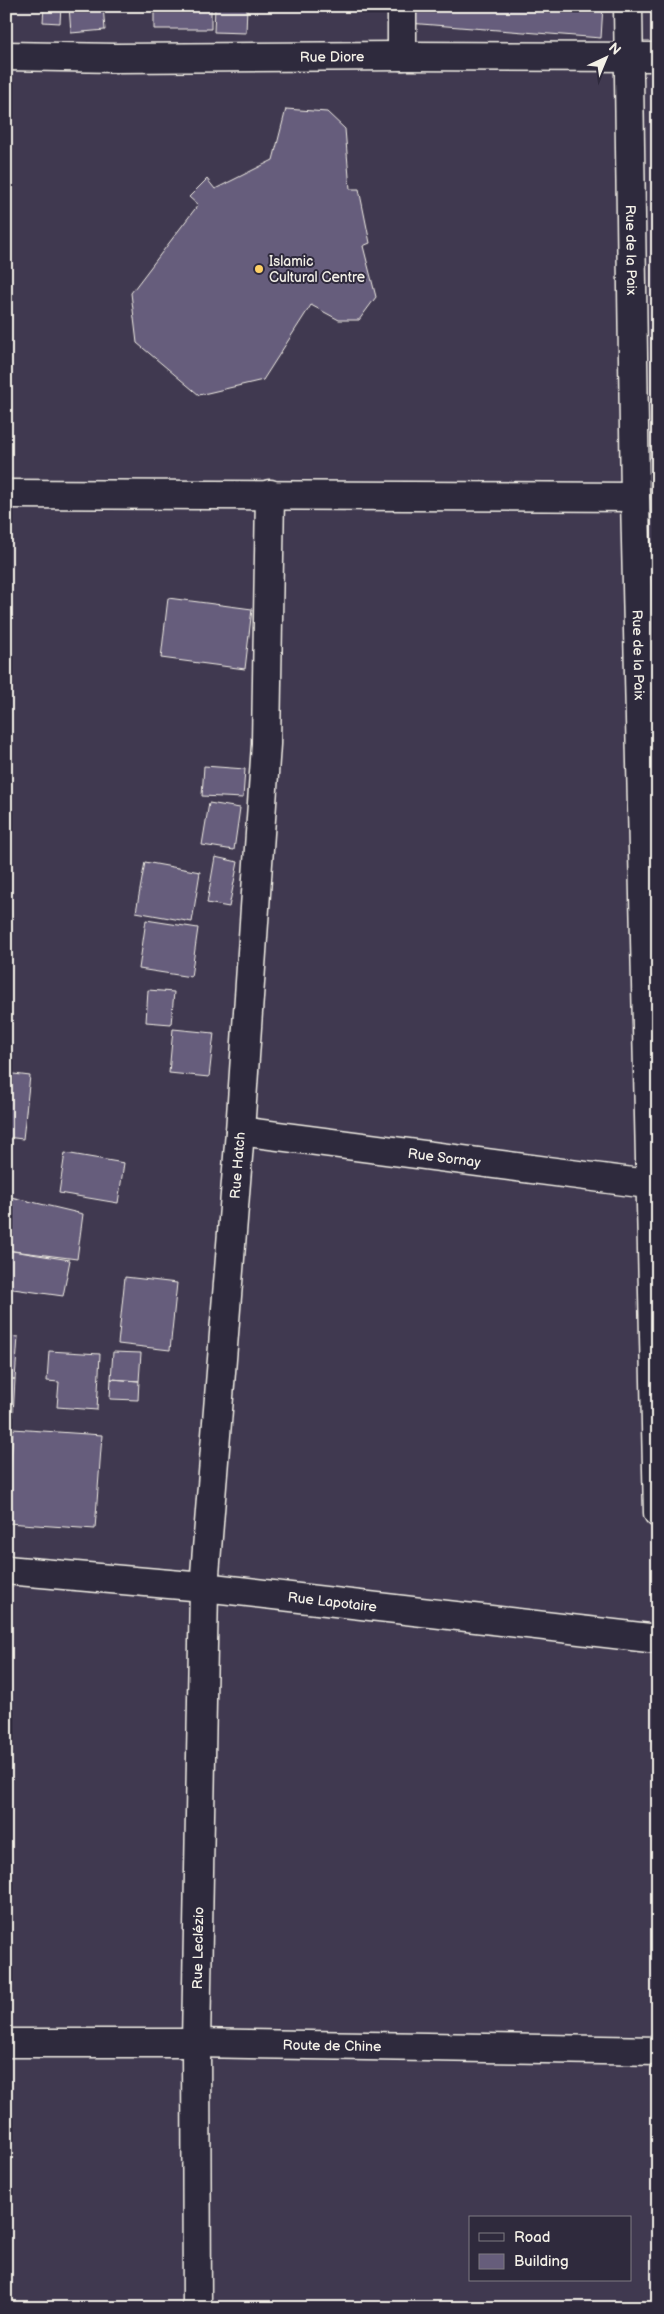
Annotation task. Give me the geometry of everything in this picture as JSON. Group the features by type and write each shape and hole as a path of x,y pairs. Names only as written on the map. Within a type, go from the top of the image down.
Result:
{"street":[{"path":"402,6 402,56"},
{"name":"Rue de la Paix","path":"628,6 634,497 648,1184 658,1513"},
{"name":"Rue Diore","path":"6,56 116,58 658,57"},
{"path":"6,494 634,497"},
{"name":"Rue Hatch","path":"204,1587 240,1131 266,744 270,494"},
{"name":"Rue Sornay","path":"240,1131 648,1184"},
{"name":"Rue Lapotaire","path":"6,1570 204,1587 658,1639"},
{"name":"Rue Leclézio","path":"197,2308 196,2043 204,1587"},
{"name":"Route de Chine","path":"6,2043 196,2043 658,2051"}],"building":[{"path":"44,6 61,6 60,23 43,22"},
{"path":"69,6 103,6 105,30 71,33"},
{"path":"154,6 211,6 211,29 154,29"},
{"path":"215,6 247,6 246,33 214,32"},
{"path":"409,6 603,6 601,38 408,23"},
{"name":"Islamic Cultural Centre","path":"286,109 327,112 345,129 350,189 359,189 370,243 363,246 376,297 359,320 339,320 311,305 263,380 199,395 137,343 131,293 198,205 189,197 207,179 215,189 273,160"},
{"path":"168,598 252,609 245,669 161,658"},
{"path":"204,766 245,769 243,798 202,796"},
{"path":"209,803 240,808 234,850 202,845"},
{"path":"215,857 238,862 229,907 207,903"},
{"path":"145,862 200,872 192,922 136,912"},
{"path":"146,920 198,928 191,977 139,969"},
{"path":"148,990 174,992 171,1024 146,1022"},
{"path":"173,1029 214,1033 209,1077 169,1073"},
{"path":"6,1073 30,1076 23,1139 6,1137"},
{"path":"65,1153 124,1163 118,1203 59,1193"},
{"path":"11,1197 83,1214 77,1259 6,1250 6,1218"},
{"path":"6,1250 70,1260 63,1296 6,1288"},
{"path":"125,1277 177,1283 170,1350 118,1344"},
{"path":"6,1336 18,1337 15,1379 6,1379"},
{"path":"49,1351 100,1354 97,1410 57,1407 59,1382 47,1381"},
{"path":"113,1352 141,1353 139,1381 111,1379"},
{"path":"6,1379 15,1379 13,1417 6,1416"},
{"path":"111,1379 139,1381 138,1400 110,1399"},
{"path":"13,1429 102,1435 95,1529 7,1523"}],"place":[{"name":"Islamic Cultural Centre","path":"259,269"}]}
